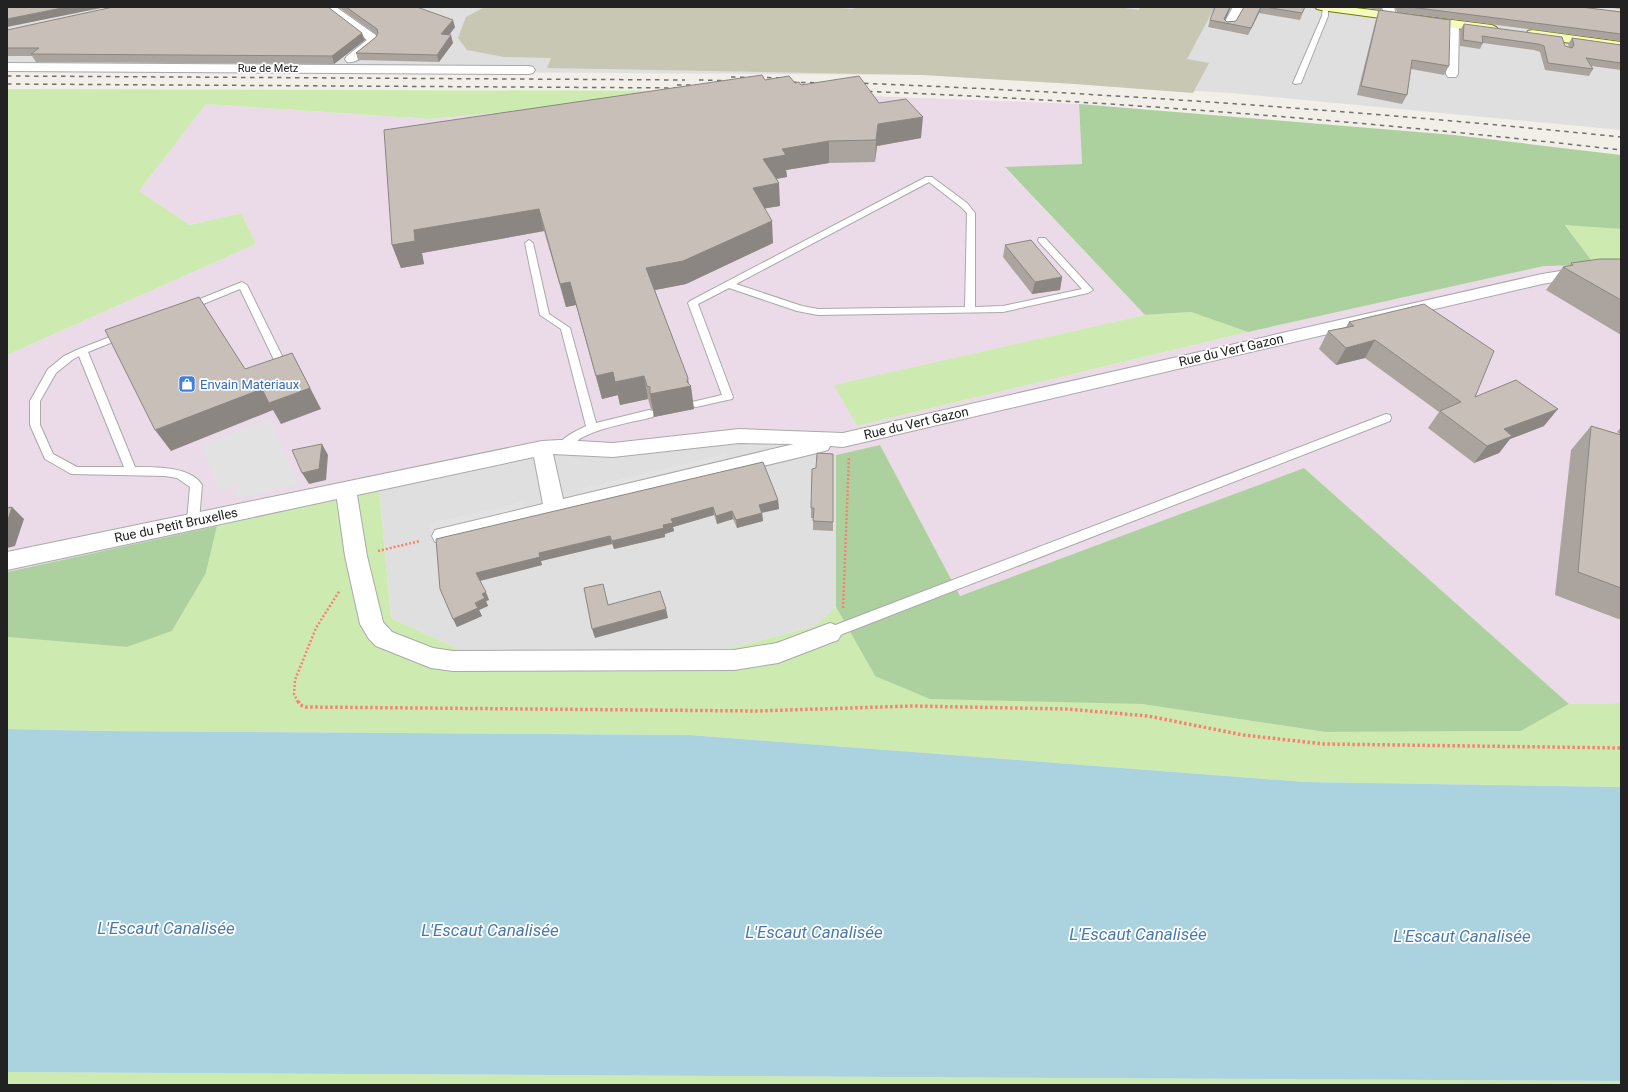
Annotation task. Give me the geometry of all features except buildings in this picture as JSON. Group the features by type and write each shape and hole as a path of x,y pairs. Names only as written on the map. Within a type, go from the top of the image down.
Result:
{"street":[{"path":"329,7 372,37 373,41 338,69"},
{"path":"1229,25 1239,7"},
{"path":"1323,7 1389,11 1452,24 1503,30"},
{"path":"1452,24 1452,74"},
{"path":"1518,32 1562,42 1621,46"},
{"name":"Rue de Metz","path":"7,67 529,70"},
{"name":"Rue du Vert Gazon","path":"443,536 850,438 1542,279 1572,274 1621,271"},
{"name":"Rue du Vert Gazon","path":"542,448 563,446 613,450 739,436 850,438"},
{"path":"542,448 555,509"},
{"name":"Rue du Petit Bruxelles","path":"7,561 542,448"},
{"path":"346,489 356,556 368,613 372,624 377,632 384,638 415,652 442,660 734,660 778,653 830,633"}],"lane":[{"path":"1297,83 1325,16 1323,7"},
{"path":"696,404 728,397 693,303 929,179 964,205 971,213 970,310"},
{"path":"728,284 800,309 818,312 1012,308 1088,290 1042,240"},
{"path":"529,243 545,315 566,328 592,428"},
{"path":"176,312 242,285 282,366"},
{"path":"133,330 82,351 68,358 52,370 35,400 35,425 49,456 75,471 164,471 185,476 196,484 193,521"},
{"path":"82,351 131,471"},
{"path":"563,446 577,435 592,428 649,414"},
{"path":"830,633 1386,418"}],"path":[{"path":"830,633 842,614 850,438"},
{"path":"443,536 356,556 346,581 316,628 295,680 294,694 300,705 306,707 682,711 757,711 912,706 1068,709 1148,716 1243,735 1324,744 1621,748"}],"shaded area":[{"path":"7,7 1621,7 1621,130 1231,93 923,75 7,69"},
{"path":"485,7 826,7 852,9 858,7 1117,7 1139,10 1140,7 1215,7 1187,59 1209,63 1193,93 923,75 547,68 551,58 504,57 467,50 458,38 466,17"},
{"path":"736,91 1079,104 1082,164 1005,168 1145,315 835,385 857,426 1248,332 1544,266 1621,265 1621,703 1569,704 1304,468 960,596 880,445 836,455 783,442 702,444 596,457 575,454 524,457 266,516 7,572 7,355 256,244 241,213 190,225 139,191 206,104 430,119"},
{"path":"269,418 299,485 236,498 237,487 220,491 203,445"},
{"path":"783,442 836,455 836,607 815,626 724,650 463,651 391,618 379,490 524,457 702,444"},
{"path":"725,454 729,463 585,497 583,488"},
{"path":"522,502 525,515 431,536 430,523"}],"green space":[{"path":"7,89 736,91 430,119 206,104 139,191 190,225 241,213 256,244 7,355"},
{"path":"1079,104 1454,135 1621,155 1621,229 1565,225 1595,265 1544,266 1248,332 1191,312 1145,315 1005,167 1082,164"},
{"path":"1565,224 1621,229 1621,265 1595,265"},
{"path":"1191,312 1248,332 857,426 834,385 1145,315"},
{"path":"880,445 960,596 1304,468 1569,704 1521,731 1325,732 1142,704 930,699 875,676 836,607 836,455"},
{"path":"379,490 391,618 463,651 724,650 815,626 836,607 875,676 1142,704 1325,732 1521,731 1569,704 1621,703 1621,787 1306,782 690,735 7,729 7,637 127,647 172,631 206,573 217,526"},
{"path":"217,526 206,573 172,631 127,647 7,637 7,572"},
{"path":"7,1072 1621,1081 1621,1085 7,1085"}],"water":[{"name":"L'Escaut Canalisée","path":"7,729 690,735 1306,782 1621,787 1621,1081 7,1072"}],"railway":[{"path":"7,76 685,80"},
{"path":"731,77 789,78"},
{"path":"699,80 737,81"},
{"path":"783,82 829,83"},
{"path":"855,83 1047,92 1238,104 1430,119 1621,137"},
{"path":"7,84 684,88"},
{"path":"677,85 707,85"},
{"path":"859,91 1050,100 1241,113 1431,130 1621,150"}],"place":[{"name":"Envain Materiaux","path":"187,384"}]}
